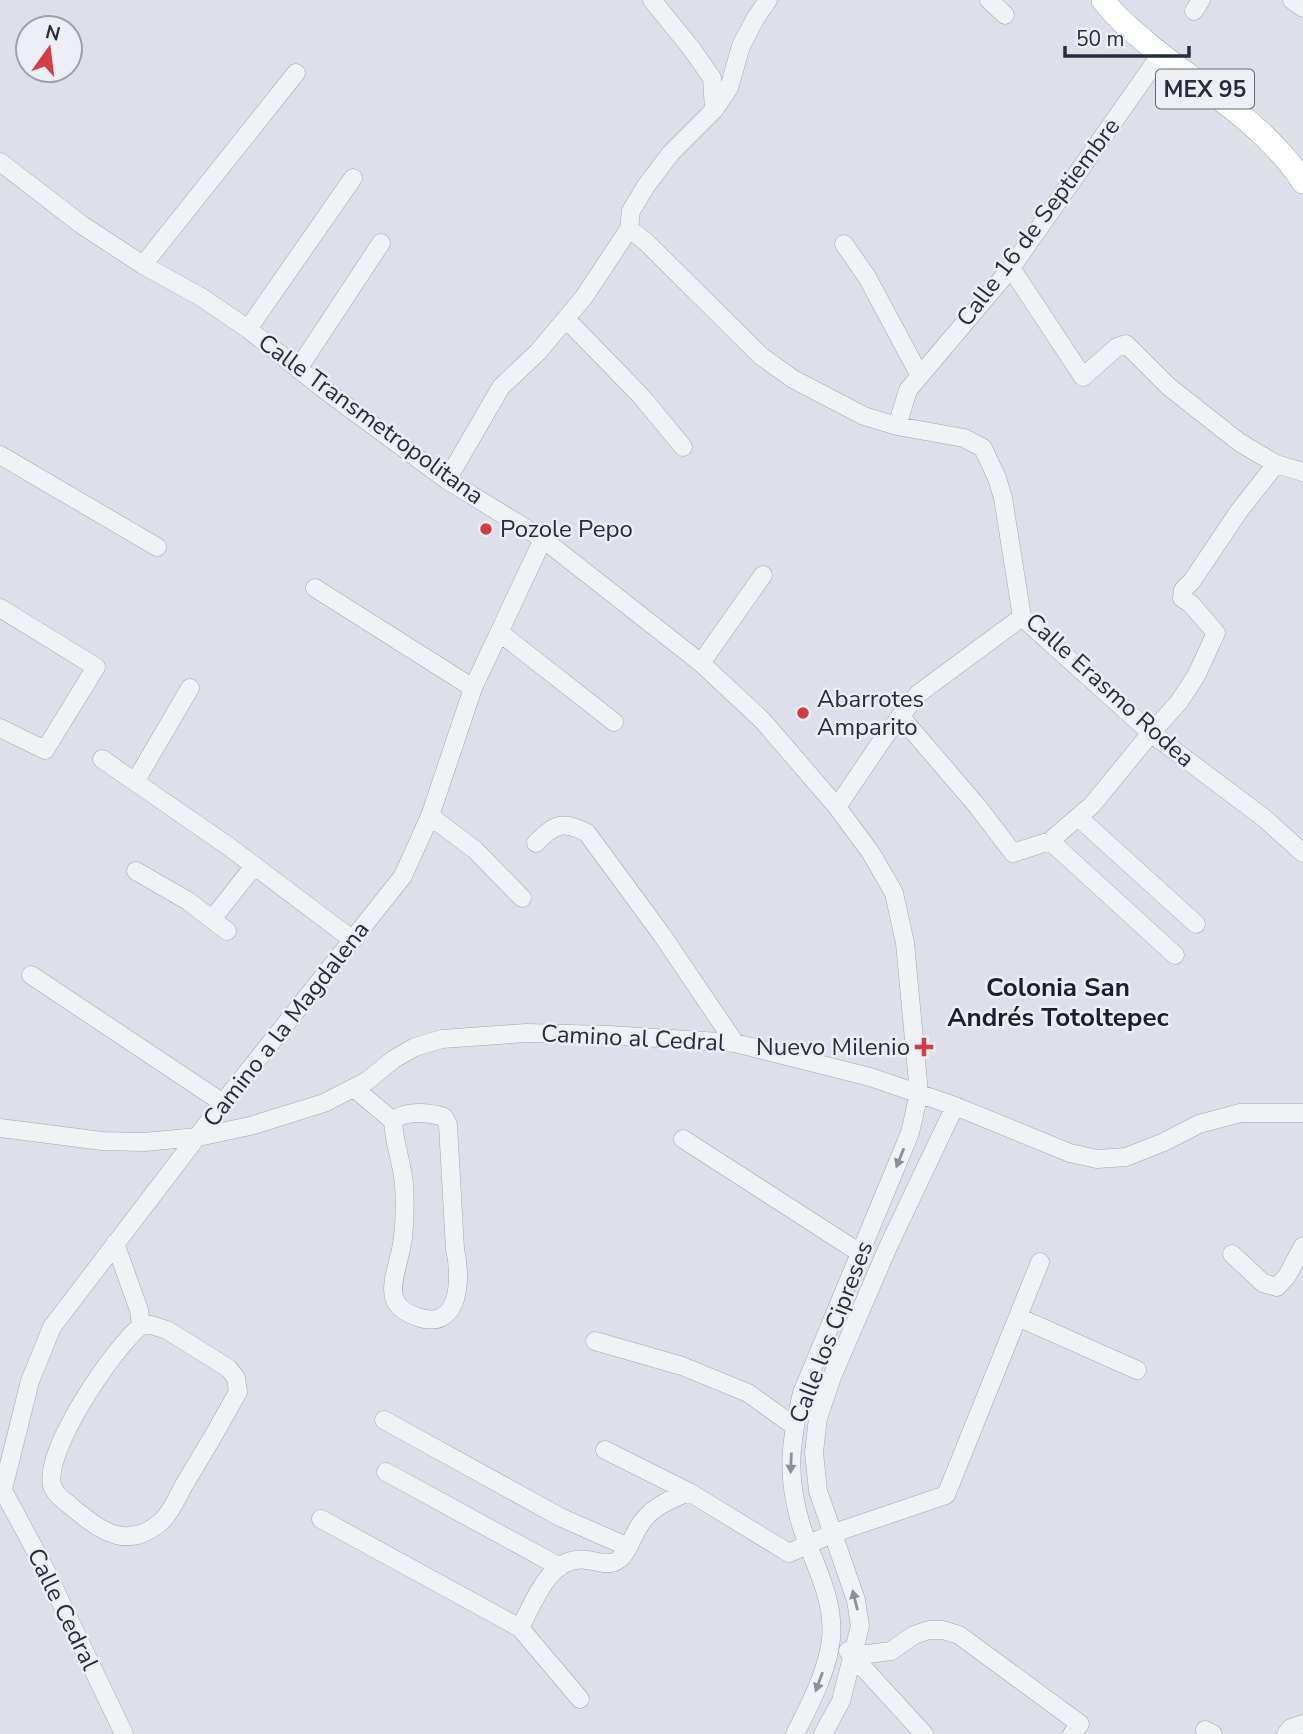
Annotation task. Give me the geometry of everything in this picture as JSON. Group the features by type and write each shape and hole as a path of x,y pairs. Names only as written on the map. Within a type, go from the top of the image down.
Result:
{"main road":[{"name":"MEX 95","path":"1103,0 1129,27 1264,137 1303,182"}],"street":[{"path":"652,0 712,78 715,110"},
{"path":"447,480 501,387 538,352 595,281 629,229 631,211 646,186 671,153 715,110 729,88 746,37 768,0"},
{"path":"989,0 1005,15"},
{"path":"1292,0 1303,8"},
{"name":"Calle 16 de Septiembre","path":"897,426 908,390 1011,268 1161,54"},
{"path":"143,265 296,73"},
{"name":"Calle Transmetropolitana","path":"0,162 82,225 143,265 201,297 248,329 447,480 543,539 701,663 763,721 837,807 871,852 894,893 905,943 919,1093"},
{"path":"248,329 353,178"},
{"name":"Calle Erasmo Rodea","path":"629,229 645,241 761,356 793,379 864,416 897,426 964,438 983,448 1003,498 1021,617 1037,628 1151,733 1264,818 1303,853"},
{"path":"298,369 381,243"},
{"path":"844,244 867,277 919,376"},
{"path":"1011,268 1083,377 1117,347 1126,344 1168,386 1239,442 1276,464 1303,472"},
{"path":"566,319 641,396 682,447"},
{"path":"0,455 158,547"},
{"path":"900,716 978,807 1013,853 1050,841 1093,806 1151,733 1180,702 1215,638 1215,630 1182,598 1183,590 1276,464"},
{"name":"Camino a la Magdalena","path":"1,1487 30,1381 52,1327 223,1102 403,876 430,816 473,688 543,539"},
{"path":"701,663 762,575"},
{"path":"315,588 473,688"},
{"path":"0,608 96,667 45,750 0,728"},
{"path":"837,807 918,694 1021,617"},
{"path":"499,632 614,722"},
{"path":"135,782 190,688"},
{"path":"102,759 228,846 353,940"},
{"path":"430,816 475,850 522,898"},
{"path":"1078,817 1196,924"},
{"path":"536,843 549,829 560,825 573,825 587,833 662,935 734,1043"},
{"path":"1050,841 1175,955"},
{"path":"213,918 254,866"},
{"path":"136,871 213,918 226,931"},
{"path":"31,975 223,1102"},
{"name":"Camino al Cedral","path":"0,1128 102,1141 144,1142 198,1137 262,1123 324,1103 367,1082 394,1059 415,1046 442,1039 526,1033 734,1043 870,1077 955,1106 1070,1153 1097,1159 1125,1157 1164,1142 1199,1124 1240,1113 1303,1113"},
{"path":"354,1088 393,1121 395,1146 404,1183 404,1235 402,1255 392,1289 394,1298 398,1306 407,1312 432,1321 451,1310 458,1283 448,1125 444,1117 434,1114 399,1115 393,1121"},
{"name":"Calle los Cipreses","path":"795,1734 816,1691 831,1637 830,1607 802,1527 790,1479 794,1426 802,1393 910,1133 919,1093"},
{"name":"Calle los Cipreses","path":"822,1734 841,1701 860,1626 856,1600 818,1491 814,1452 817,1418 888,1247 955,1106"},
{"path":"682,1139 860,1253"},
{"path":"115,1243 139,1310 141,1326"},
{"path":"1232,1254 1263,1283 1277,1287 1287,1276 1303,1246"},
{"path":"605,1450 690,1492 789,1553 834,1533 946,1495 1040,1262"},
{"path":"1018,1317 1137,1370"},
{"path":"151,1325 167,1330 228,1368 236,1378 238,1392 164,1519 141,1535 116,1536 98,1528 61,1498 52,1486 52,1462 64,1434 90,1390 123,1342 141,1326 151,1325"},
{"path":"595,1341 682,1366 748,1392 794,1426"},
{"path":"384,1420 560,1517 628,1547"},
{"path":"386,1472 559,1567"},
{"name":"Calle Cedral","path":"1,1487 41,1561 124,1734"},
{"path":"520,1628 544,1583 559,1567 578,1559 610,1563 618,1561 645,1516 690,1492"},
{"path":"321,1519 520,1628 580,1699"},
{"path":"853,1656 891,1651 914,1635 929,1630 943,1630 959,1635 1080,1724 1072,1734"},
{"path":"831,1637 853,1656 924,1734"},
{"path":"1286,1734 1292,1728 1303,1724"}],"place":[{"name":"Pozole Pepo","path":"486,529"},
{"name":"Abarrotes Amparito","path":"803,713"},
{"name":"Nuevo Milenio","path":"924,1047"}],"district":[{"name":"Colonia San Andrés Totoltepec","path":"1058,1002"}]}
